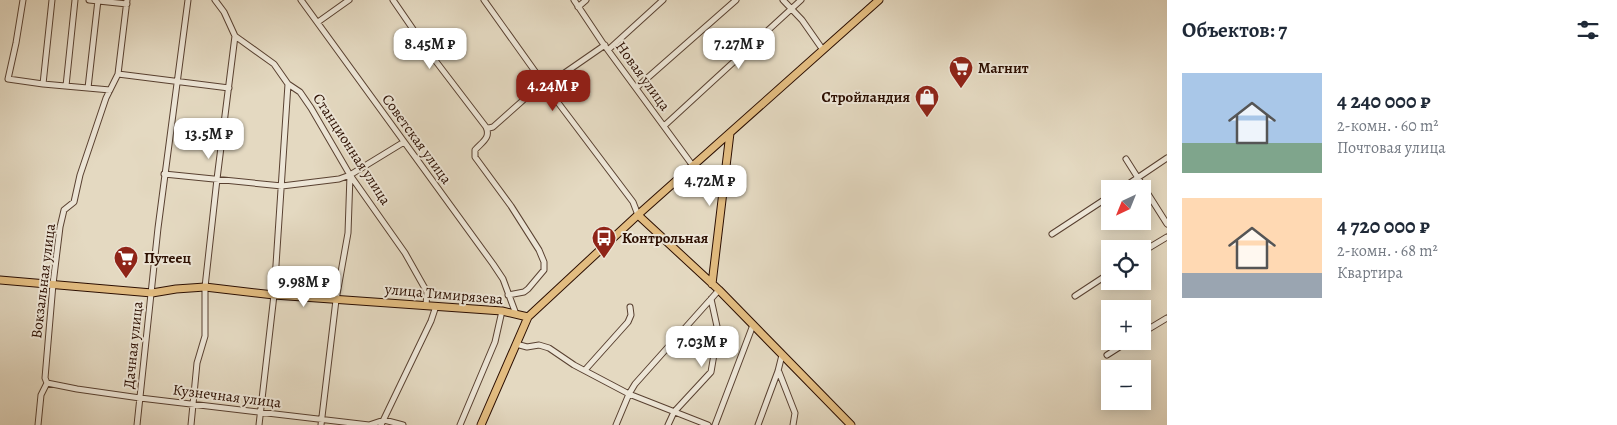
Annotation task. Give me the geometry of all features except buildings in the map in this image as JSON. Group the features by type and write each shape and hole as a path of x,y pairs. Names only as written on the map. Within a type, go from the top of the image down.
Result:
{"main road":[{"path":"481,425 528,317 638,215 879,0"},
{"path":"712,284 730,133"},
{"path":"638,215 719,290 851,425"},
{"name":"улица Тимирязева","path":"0,280 152,293 205,287 274,295 502,311 528,317"}],"street":[{"path":"23,0 8,78 43,84 110,90"},
{"path":"43,84 52,0"},
{"path":"66,86 75,0"},
{"path":"89,0 127,2"},
{"path":"88,88 98,0"},
{"name":"Дачная улица","path":"137,425 164,174 188,0"},
{"name":"Станционная улица","path":"215,0 224,12 235,36 274,64 288,84 300,92 350,175 405,254 427,292 426,305"},
{"name":"Советская улица","path":"302,0 493,264 503,280 516,314"},
{"path":"318,22 349,0"},
{"path":"393,0 428,51 486,127 489,133 488,137 475,150 475,157 511,206 539,250 544,262 544,270 528,289 524,292 508,295"},
{"path":"484,0 544,84 633,202 638,215"},
{"name":"Новая улица","path":"574,0 693,166"},
{"path":"578,7 586,0"},
{"path":"486,127 492,127 538,87 553,81 606,47 663,0"},
{"path":"636,88 736,0"},
{"path":"783,0 823,50"},
{"path":"664,126 801,0"},
{"name":"Вокзальная улица","path":"38,425 41,395 47,383 45,378 60,227 64,210 74,202 80,175 106,98 118,74 127,2"},
{"path":"191,425 197,364 205,336 205,287 235,36"},
{"path":"118,74 229,88"},
{"path":"258,425 274,295 288,84"},
{"path":"164,174 282,186 339,179 350,175 404,142"},
{"path":"1135,180 1167,158"},
{"path":"1126,159 1167,224"},
{"path":"321,422 336,300 348,233 350,175"},
{"path":"1052,234 1101,202"},
{"path":"1151,246 1167,236"},
{"path":"1075,296 1101,279"},
{"path":"616,425 635,384 719,290"},
{"path":"668,425 674,412 711,372 718,331 711,299"},
{"path":"383,422 431,321 436,306"},
{"path":"585,370 628,322 631,315 630,307"},
{"path":"460,425 495,342 502,311"},
{"path":"1151,328 1167,318"},
{"path":"715,425 753,326"},
{"path":"516,344 527,347 539,345 550,348 629,394 708,425"},
{"path":"1107,355 1115,350"},
{"path":"758,425 782,356"},
{"path":"778,371 795,413 793,425"},
{"name":"Кузнечная улица","path":"47,383 140,398 260,412 321,422 369,425 383,422 403,425"}],"place":[{"name":"Магнит","path":"961,89"},
{"name":"Стройландия","path":"927,118"},
{"name":"Контрольная","path":"604,259"},
{"name":"Путеец","path":"126,279"}]}
